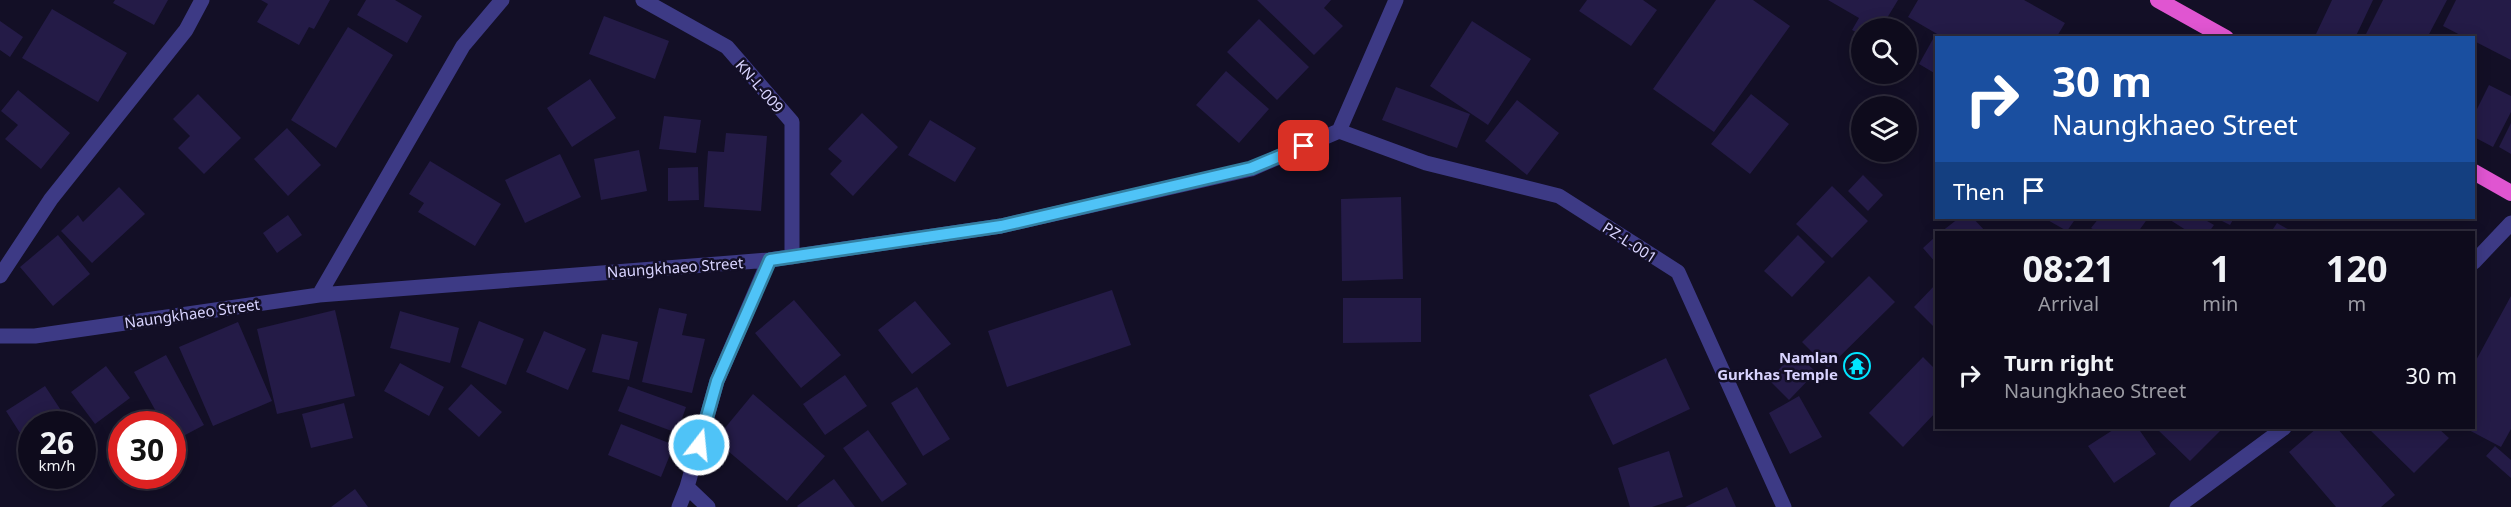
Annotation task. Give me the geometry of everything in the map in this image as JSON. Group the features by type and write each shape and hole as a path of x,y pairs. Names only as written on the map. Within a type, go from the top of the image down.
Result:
{"highway":[{"path":"2158,0 2222,36"},
{"path":"2475,173 2511,193"}],"street":[{"path":"0,276 51,199 186,30 202,0"},
{"path":"319,295 464,46 502,0"},
{"name":"KN-L-009","path":"643,0 727,47 792,122 792,257"},
{"path":"1339,131 1396,0"},
{"name":"Naungkhaeo Street","path":"0,336 35,336 319,295 770,260 1001,226 1251,168 1339,131"},
{"name":"PZ-L-001","path":"1339,131 1426,163 1558,196 1678,272 1784,507"},
{"path":"2475,261 2511,223"},
{"path":"679,507 687,487 717,381 770,260"},
{"path":"2177,507 2283,429"},
{"path":"687,487 708,507"}],"building":[{"path":"115,0 168,0 154,25 113,3"},
{"path":"261,0 330,0 314,29 309,27 299,45 257,22 268,4"},
{"path":"366,0 395,0 422,16 407,43 357,15"},
{"path":"1257,0 1331,0 1324,8 1343,26 1314,55"},
{"path":"1587,0 1643,0 1657,10 1631,46 1579,11"},
{"path":"1716,0 1753,0 1790,26 1714,132 1653,89"},
{"path":"1828,0 1898,0 1887,18 1859,18"},
{"path":"1918,0 2024,0 2065,23 2057,36 1941,36 1917,22 1917,18 1908,17"},
{"path":"2332,0 2373,0 2356,36 2320,36 2316,34"},
{"path":"2383,0 2447,0 2428,36 2365,36"},
{"path":"2456,0 2511,0 2511,60 2475,42 2475,36 2462,36 2443,26"},
{"path":"52,9 127,53 98,102 22,58"},
{"path":"604,16 669,41 655,79 589,54"},
{"path":"1259,19 1309,67 1277,100 1227,52"},
{"path":"0,21 23,37 10,57 0,50"},
{"path":"1472,21 1531,59 1488,125 1430,86"},
{"path":"348,27 393,55 336,148 291,120"},
{"path":"1933,39 1935,40 1935,73 1919,64"},
{"path":"1226,71 1269,109 1239,143 1196,105"},
{"path":"590,79 616,118 572,147 547,108"},
{"path":"2489,85 2511,96 2511,112 2493,147 2475,138 2475,113"},
{"path":"1396,87 1470,114 1457,148 1382,120"},
{"path":"18,90 70,133 41,169 5,139 18,125 1,111"},
{"path":"198,94 241,138 204,174 178,148 190,136 173,119"},
{"path":"1751,94 1789,124 1750,174 1711,144"},
{"path":"1517,100 1559,133 1527,175 1485,141"},
{"path":"862,113 898,147 853,196 830,174 842,161 828,149"},
{"path":"664,116 701,120 696,153 659,149"},
{"path":"930,120 976,148 955,182 908,155"},
{"path":"2511,123 2511,154 2499,147"},
{"path":"287,128 321,165 288,196 254,159"},
{"path":"726,133 767,136 761,211 704,207 708,151 724,152"},
{"path":"639,150 647,191 601,200 594,159"},
{"path":"560,154 581,197 525,223 505,180"},
{"path":"430,161 501,204 475,246 418,212 424,203 409,194"},
{"path":"698,167 699,200 668,201 668,168"},
{"path":"1863,175 1883,195 1868,211 1848,191"},
{"path":"1832,186 1868,221 1832,258 1796,224"},
{"path":"119,187 145,214 92,263 61,231 78,215 83,222"},
{"path":"1401,197 1403,279 1342,281 1341,199"},
{"path":"288,215 302,235 277,253 263,233"},
{"path":"1958,219 1974,219 1985,231 1942,231"},
{"path":"2046,219 2075,219 2067,231"},
{"path":"2098,219 2147,219 2139,231 2096,231 2091,228"},
{"path":"2169,219 2204,219 2214,225 2210,231 2187,231"},
{"path":"2218,219 2233,219 2230,225"},
{"path":"2277,223 2291,231 2272,231"},
{"path":"58,235 90,274 53,306 20,267"},
{"path":"1798,235 1825,262 1792,297 1764,271"},
{"path":"1935,237 1935,262 1923,248"},
{"path":"1869,276 1895,302 1828,368 1802,342"},
{"path":"1935,285 1935,328 1914,307"},
{"path":"1112,290 1131,345 1007,387 988,331"},
{"path":"2511,296 2511,429 2501,447 2467,429 2475,429 2475,362"},
{"path":"1343,298 1421,298 1421,342 1343,343"},
{"path":"794,300 841,355 801,388 755,333"},
{"path":"915,301 951,344 912,374 878,330"},
{"path":"659,308 687,314 682,335 705,339 692,393 642,382"},
{"path":"335,310 355,396 277,414 257,329"},
{"path":"400,311 459,328 450,363 390,348"},
{"path":"479,321 524,339 506,385 461,367"},
{"path":"238,322 272,401 213,426 179,347"},
{"path":"544,331 586,349 568,390 526,372"},
{"path":"602,334 638,342 629,380 592,372"},
{"path":"1795,352 1816,372 1789,400 1769,380"},
{"path":"166,355 204,425 186,435 186,411 156,411 134,372"},
{"path":"1923,357 1935,369 1935,413 1903,447 1869,413"},
{"path":"1666,358 1690,409 1613,445 1589,395"},
{"path":"400,363 444,387 429,416 384,391"},
{"path":"106,366 130,398 112,411 108,411 108,414 96,423 96,411 85,411 71,392"},
{"path":"845,375 867,406 825,435 803,404"},
{"path":"471,384 502,412 479,437 448,409"},
{"path":"45,386 61,411 18,411 18,430 6,411"},
{"path":"628,386 686,407 677,433 618,411"},
{"path":"917,387 950,439 923,456 891,403"},
{"path":"753,394 825,456 787,501 715,440"},
{"path":"1799,396 1822,437 1790,454 1769,413"},
{"path":"344,403 353,438 311,448 302,414"},
{"path":"621,424 674,445 661,477 608,455"},
{"path":"2114,429 2139,429 2156,454 2114,483 2088,446"},
{"path":"2157,429 2222,429 2190,461"},
{"path":"2316,429 2338,429 2395,495 2381,507 2336,507 2289,452"},
{"path":"2369,429 2439,429 2449,438 2414,473"},
{"path":"868,430 907,484 882,502 843,448"},
{"path":"2495,446 2511,460 2511,478 2486,456"},
{"path":"1669,451 1683,497 1652,507 1630,507 1618,468"},
{"path":"834,479 855,507 797,506"},
{"path":"1727,487 1736,507 1685,507"},
{"path":"355,489 368,507 331,507"}],"place":[{"name":"Namlan Gurkhas Temple","path":"1857,366"}],"route":[{"path":"699,445 717,381 770,260 1001,226 1251,168 1304,146"}]}
